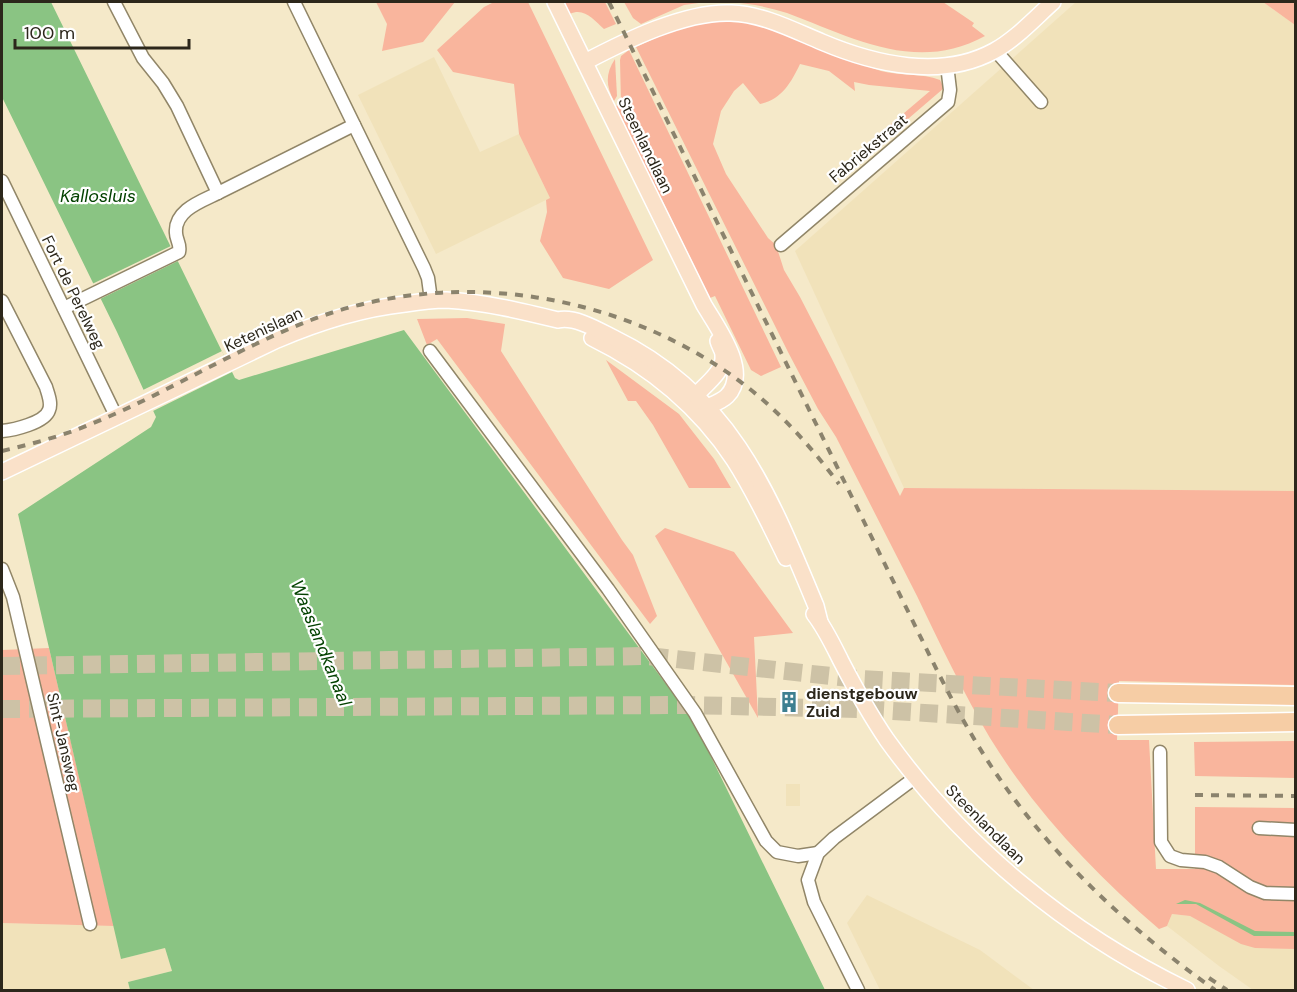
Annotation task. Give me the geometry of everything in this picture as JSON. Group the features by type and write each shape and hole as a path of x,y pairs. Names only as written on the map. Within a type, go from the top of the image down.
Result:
{"highway":[{"path":"1118,693 1296,696"},
{"path":"1118,725 1296,722"}],"main road":[{"name":"Steenlandlaan","path":"555,2 736,367 734,383 728,395 696,405"},
{"path":"585,62 676,22 706,14 732,13 762,18 863,58 895,64 947,65 970,62 995,50 1053,2"},
{"name":"Ketenislaan","path":"2,472 278,340 336,317 384,306 431,300 480,303 558,320 565,319 586,326 627,344 659,366 696,405"},
{"name":"Steenlandlaan","path":"696,405 722,364 723,355 704,305"},
{"name":"Steenlandlaan","path":"696,405 745,478 810,608 820,622 861,699 887,739 916,777 988,855 1038,897 1092,937 1187,990"}],"street":[{"path":"114,2 139,51 177,106 218,193"},
{"path":"294,2 428,278 431,300"},
{"path":"995,50 1041,102"},
{"name":"Fabriekstraat","path":"781,245 948,102 950,83 947,65"},
{"path":"64,308 179,252 176,234 181,217 187,209 354,125"},
{"name":"Fort de Perelweg","path":"2,180 117,418"},
{"path":"2,301 50,399 49,410 45,416 30,424 2,431"},
{"path":"430,351 609,589 695,713 766,841 777,852 798,856 818,853"},
{"name":"Sint-Jansweg","path":"2,569 14,597 90,924"},
{"path":"1160,752 1161,842 1170,856 1181,860 1205,862 1219,867 1250,887 1265,893 1296,894"},
{"path":"858,990 814,902 808,880 818,853 834,838 916,777"},
{"path":"1259,828 1296,830"}],"shaded area":[{"path":"376,2 455,2 423,42 382,51 387,24"},
{"path":"494,2 528,2 653,260 609,289 563,278 540,241 547,212 546,200 550,198 519,134 514,84 453,72 437,50 484,7"},
{"path":"564,2 605,2 616,24 604,29 584,13 570,14"},
{"path":"624,2 706,2 684,5 641,24 633,18"},
{"path":"728,2 943,2 974,23 972,26 985,36 959,47 934,52 909,52 860,41 780,11"},
{"path":"1076,2 1263,2 1295,25 1295,491 904,488 795,251"},
{"path":"1263,2 1295,2 1295,25"},
{"path":"708,21 749,23 773,28 881,71 926,76 940,80 944,88 866,155 863,148 930,91 854,82 855,91 829,71 800,64 780,95 767,102 760,104 743,83 734,91 721,111 713,144 726,174 768,238 776,245 784,270 832,359 900,496 904,488 1295,491 1295,685 1119,681 1117,740 1149,740 1156,869 1195,869 1195,807 1295,808 1295,949 1255,948 1241,944 1190,916 1172,914 1167,926 1159,929 1067,840 1026,791 990,738 952,668 836,437 818,409 788,352 636,47 682,26"},
{"path":"629,50 781,367 761,376 751,370 715,296 710,298 616,106 621,104 620,60 621,56"},
{"path":"434,57 480,152 519,134 550,198 436,254 358,95"},
{"path":"615,59 617,96 614,101 608,80"},
{"path":"467,318 505,324 501,351 633,555 657,616 650,624 437,339 427,345 417,319"},
{"path":"606,360 679,414 714,459 731,488 689,488 653,425 636,401 628,401"},
{"path":"665,528 734,552 793,633 754,637 758,718 655,536"},
{"path":"49,648 114,926 2,923 2,650"},
{"path":"1295,741 1295,778 1195,776 1194,742"},
{"path":"786,784 800,784 800,806 786,806"},
{"path":"867,895 980,950 1034,990 880,990 847,923"},
{"path":"1172,914 1190,916 1255,948 1295,949 1295,990 1253,990 1167,926"},
{"path":"2,923 114,926 121,959 165,948 172,971 128,982 130,990 2,990"}],"water":[{"path":"2,2 51,2 235,378 239,380 404,330 694,722 825,990 130,990 128,982 172,971 165,948 121,959 18,514 151,427 156,417 2,97"},
{"path":"1185,900 1200,903 1255,931 1295,932 1295,936 1254,936 1196,904 1176,904"}],"pier":[{"path":"173,245 180,260 98,300 90,285"},
{"path":"222,351 232,372 151,412 141,391"}],"tunnel":[{"path":"2,666 648,656 858,679 1118,693"},
{"path":"2,709 687,705 862,709 1118,725"}],"railway":[{"path":"609,2 933,661 982,752 1014,799 1039,830 1092,888 1152,941 1215,990"},
{"path":"2,451 91,424 255,344 311,320 366,303 423,294 480,292 537,298 593,310 647,329 698,354 746,386 772,408 839,484"},
{"path":"1195,795 1296,796"},
{"path":"1209,978 1227,990"}],"place":[{"name":"dienstgebouw Zuid","path":"789,702"}],"water label":[{"name":"Kallosluis","path":"98,196"},
{"name":"Waaslandkanaal","path":"321,643"}]}
